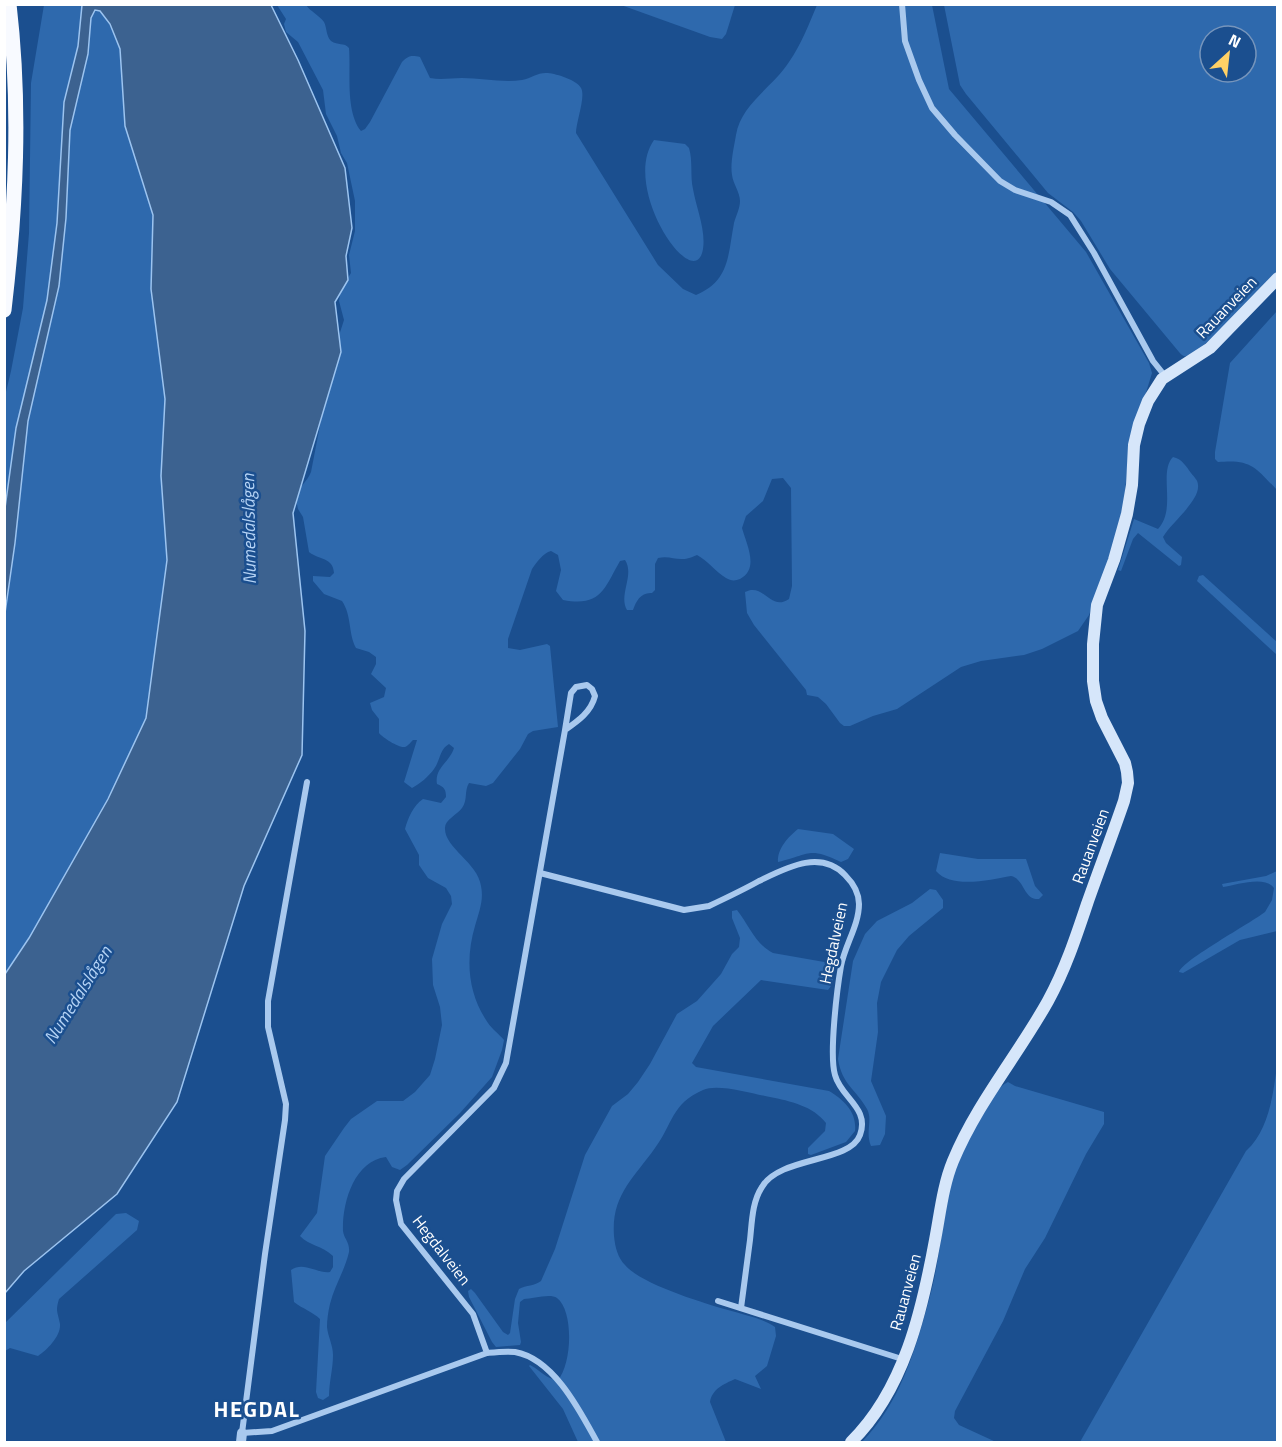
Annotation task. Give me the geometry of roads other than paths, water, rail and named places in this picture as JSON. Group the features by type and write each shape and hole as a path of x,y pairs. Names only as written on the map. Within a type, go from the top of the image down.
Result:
{"highway":[{"path":"4,310 14,231 16,139 9,4"}],"main road":[{"name":"Rauanveien","path":"851,1443 880,1408 902,1359 927,1284 947,1178 953,1161 980,1109 1058,981 1124,801 1128,783 1125,763 1102,718 1095,692 1092,665 1094,627 1100,594 1114,560 1131,496 1134,445 1138,424 1148,401 1165,376 1210,348 1278,278"}],"street":[{"path":"902,4 905,41 932,108 1000,181 1016,190 1051,202 1070,215 1089,244 1153,362 1165,376"},
{"name":"Hegdalveien","path":"488,1353 474,1314 401,1224 396,1200 397,1191 404,1179 494,1088 502,1076 508,1054 571,693 576,687 587,685 595,696 591,707 577,722 565,730"},
{"path":"307,782 268,1001 268,1027 286,1104 242,1438 281,1428 488,1353 517,1352 543,1366 572,1396 597,1443"},
{"name":"Hegdalveien","path":"540,873 684,910 709,906 791,866 806,862 821,862 840,871 858,894 859,905 856,920 843,954 841,966 833,1060 836,1079 861,1115 861,1134 857,1141 845,1149 776,1173 768,1178 761,1188 754,1208 741,1308"},
{"path":"718,1300 902,1359"}],"water":[{"name":"Numedalslågen","path":"82,5 271,5 298,60 345,168 352,228 346,256 348,280 335,302 341,352 293,513 305,631 302,755 244,886 177,1102 117,1194 24,1271 5,1293 5,974 29,938 108,799 146,718 167,560 161,476 165,399 151,289 153,215 125,126 120,49 110,24 100,11 95,10 91,18 88,54 70,130 66,218 59,286 28,421 5,613 5,508 16,428 47,300 57,223 64,102 78,46"}],"district":[{"name":"HEGDAL","path":"257,1409"}]}
